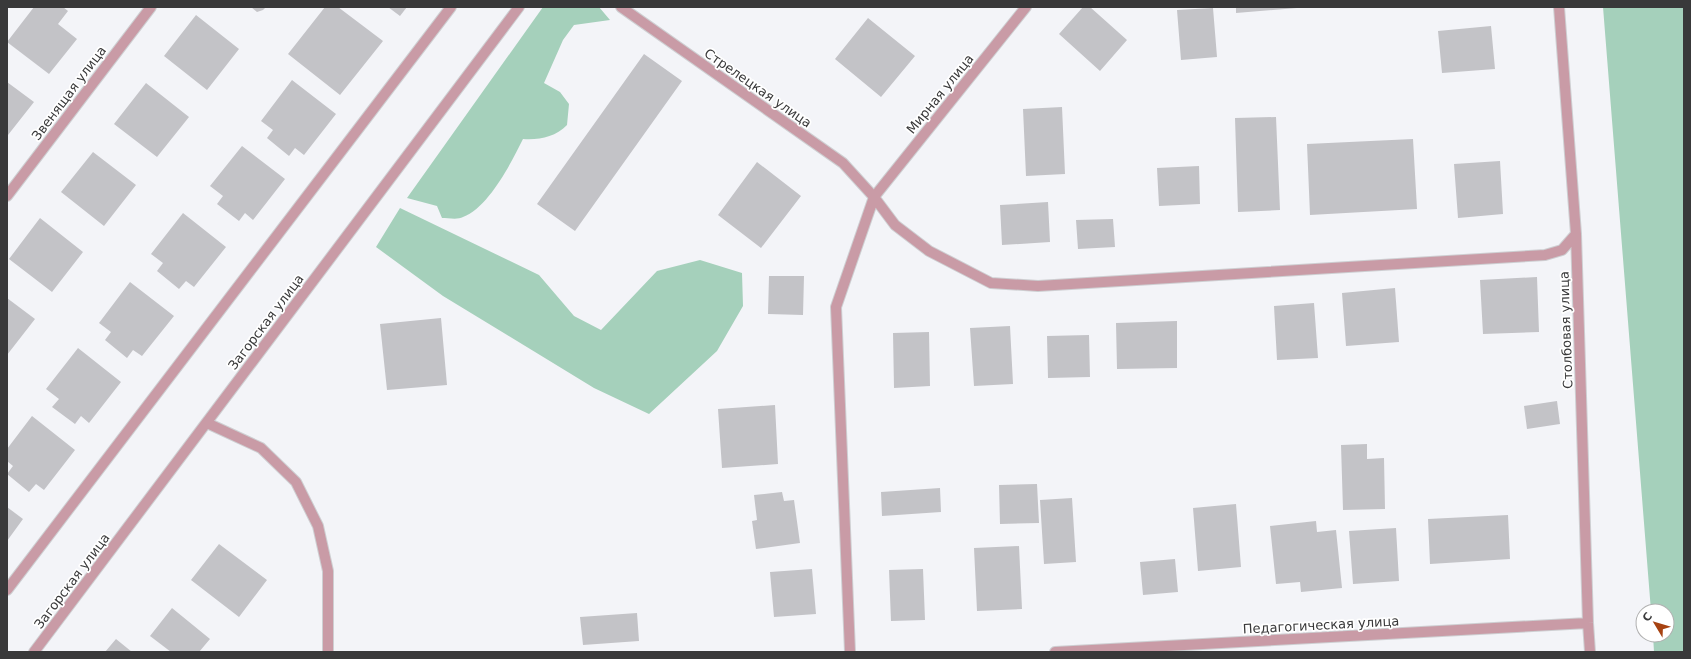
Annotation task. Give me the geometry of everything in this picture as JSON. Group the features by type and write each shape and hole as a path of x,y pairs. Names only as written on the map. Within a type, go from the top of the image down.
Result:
{"street":[{"name":"Звенящая улица","path":"7,196 151,7"},
{"path":"7,590 451,7"},
{"name":"Загорская улица","path":"34,652 519,7"},
{"name":"Стрелецкая улица","path":"621,7 843,163 874,197 895,225 929,251 991,283 1038,286 1545,255 1562,250 1576,234"},
{"name":"Мирная улица","path":"850,652 836,307 874,197 1026,7"},
{"name":"Столбовая улица","path":"1559,7 1576,234 1590,652"},
{"path":"207,423 260,448 296,482 318,526 328,571 328,652"},
{"name":"Педагогическая улица","path":"1055,652 1588,623"}],"green space":[{"path":"543,7 599,7 610,20 574,25 563,40 544,83 560,92 569,104 567,125 547,137 523,139 506,172 490,194 473,212 461,218 442,218 437,206 407,198"},
{"path":"1603,7 1684,7 1684,652 1654,652 1653,643 1675,643 1675,603 1650,603"},
{"path":"400,208 539,275 574,316 601,330 657,271 700,260 742,273 743,306 717,351 649,414 594,388 443,296 376,247"}],"building":[{"path":"34,7 63,7 68,11 58,24 77,39 49,74 7,42"},
{"path":"251,7 266,7 257,12"},
{"path":"325,7 338,7 383,41 340,95 288,54"},
{"path":"388,7 407,7 400,16"},
{"path":"1083,7 1090,7 1127,40 1100,71 1059,34"},
{"path":"1236,7 1297,7 1297,8 1236,13"},
{"path":"1213,8 1217,57 1181,60 1177,10"},
{"path":"196,15 239,49 207,90 164,56"},
{"path":"868,18 915,56 881,97 835,59"},
{"path":"1491,26 1495,69 1442,73 1438,31"},
{"path":"644,54 682,81 575,231 537,204"},
{"path":"292,80 336,114 304,155 295,148 289,156 267,138 273,130 261,121"},
{"path":"7,82 34,102 8,135 7,135"},
{"path":"146,83 189,117 157,157 114,124"},
{"path":"1062,107 1065,174 1026,176 1023,109"},
{"path":"1276,117 1280,210 1238,212 1235,118"},
{"path":"1413,139 1417,209 1310,215 1307,144"},
{"path":"242,146 285,179 253,220 245,213 239,221 217,204 223,196 210,186"},
{"path":"93,152 136,185 104,226 61,192"},
{"path":"1500,161 1503,214 1458,218 1454,164"},
{"path":"757,162 801,196 761,248 718,215"},
{"path":"1199,166 1200,204 1159,206 1157,168"},
{"path":"1048,202 1050,242 1002,245 1000,205"},
{"path":"183,213 226,247 194,287 186,281 179,289 157,271 163,263 151,254"},
{"path":"40,218 83,252 52,292 9,259"},
{"path":"1113,219 1115,247 1078,249 1076,220"},
{"path":"769,276 804,276 803,315 768,314"},
{"path":"1537,277 1539,332 1483,334 1480,280"},
{"path":"130,282 174,316 142,356 133,350 127,358 105,340 111,332 99,323"},
{"path":"1395,288 1399,342 1346,346 1342,293"},
{"path":"7,298 35,319 7,355"},
{"path":"1314,303 1318,358 1277,360 1274,306"},
{"path":"441,318 447,385 387,390 380,324"},
{"path":"1177,321 1177,368 1117,369 1116,323"},
{"path":"1010,326 1013,384 974,386 970,328"},
{"path":"929,332 930,386 894,388 893,333"},
{"path":"1089,335 1090,377 1048,378 1047,336"},
{"path":"78,348 121,382 89,423 81,416 75,424 52,407 59,399 46,389"},
{"path":"1557,401 1560,424 1527,429 1524,406"},
{"path":"775,405 778,464 722,468 718,409"},
{"path":"32,416 75,450 44,490 36,484 29,492 7,474 13,466 7,461 7,449"},
{"path":"1367,444 1367,459 1384,458 1385,509 1343,510 1341,445"},
{"path":"1037,484 1039,523 1000,524 999,485"},
{"path":"940,488 941,512 882,516 881,492"},
{"path":"782,492 784,501 794,500 800,543 756,549 752,521 757,520 754,495"},
{"path":"1072,498 1076,562 1044,564 1040,500"},
{"path":"1236,504 1241,567 1198,571 1193,508"},
{"path":"7,507 23,519 7,541"},
{"path":"1508,515 1510,559 1430,564 1428,519"},
{"path":"1316,521 1317,532 1336,530 1342,588 1301,592 1300,582 1276,584 1270,526"},
{"path":"1396,528 1399,581 1353,584 1349,531"},
{"path":"219,544 267,580 239,617 191,580"},
{"path":"1019,546 1022,609 977,611 974,548"},
{"path":"1175,559 1178,592 1143,595 1140,562"},
{"path":"812,569 816,614 774,617 770,572"},
{"path":"923,569 925,620 891,621 889,570"},
{"path":"172,608 210,639 199,652 171,652 150,636"},
{"path":"637,613 639,641 583,645 580,617"},
{"path":"116,639 132,652 105,652"}]}
